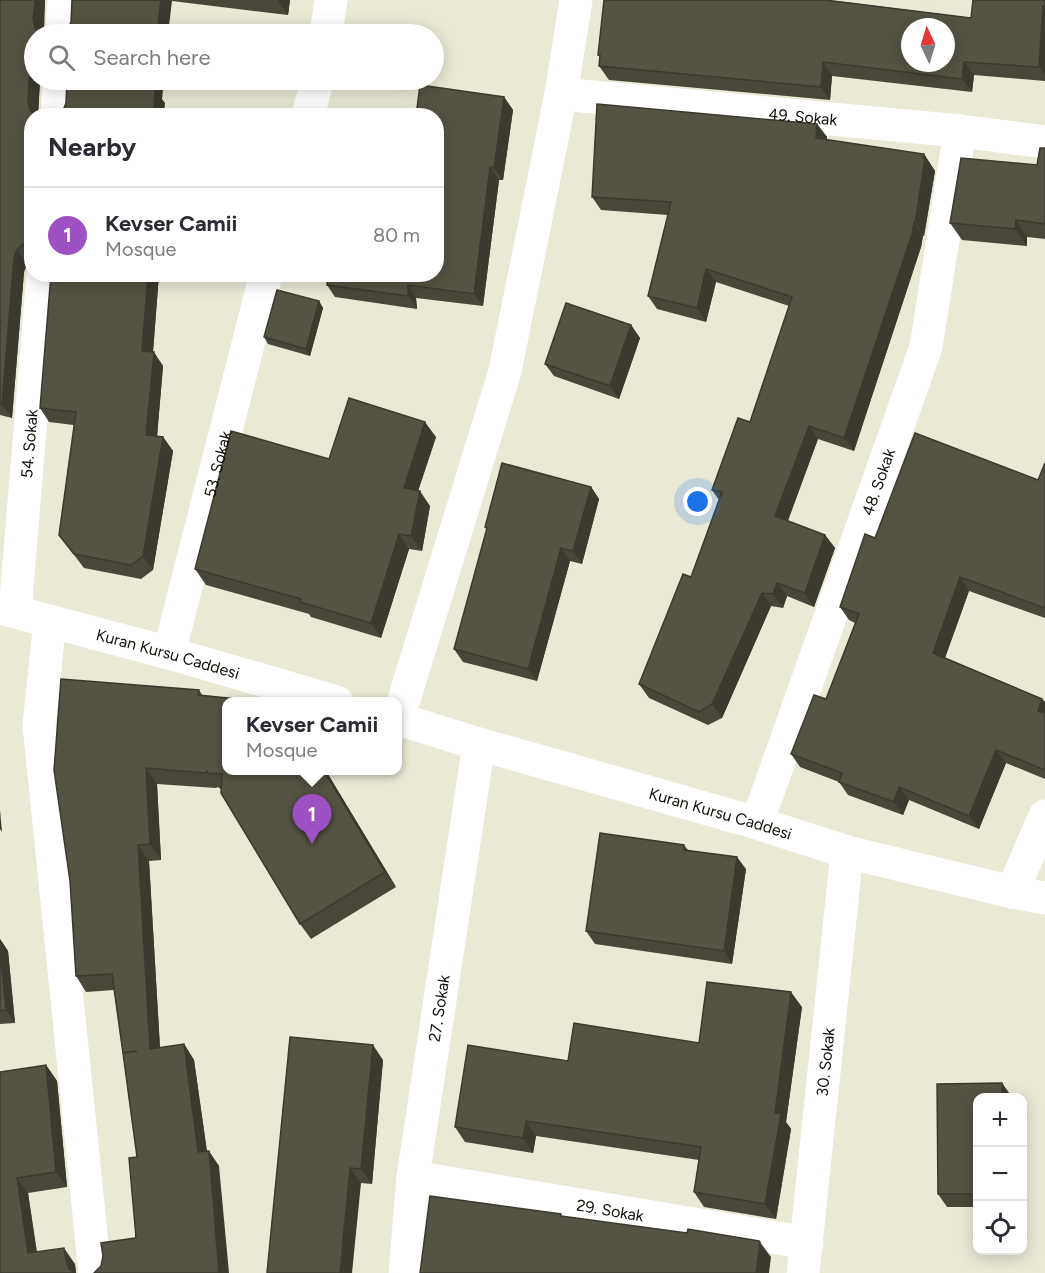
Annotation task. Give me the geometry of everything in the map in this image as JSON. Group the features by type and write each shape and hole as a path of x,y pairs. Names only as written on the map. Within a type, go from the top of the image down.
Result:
{"street":[{"path":"63,24 64,0"},
{"path":"327,24 331,0"},
{"path":"402,706 505,371 561,94 576,0"},
{"path":"57,108 58,90"},
{"path":"310,108 314,90"},
{"name":"49. Sokak","path":"561,94 960,131 1045,142"},
{"name":"48. Sokak","path":"757,823 926,346 960,131"},
{"name":"54. Sokak","path":"7,609 42,282"},
{"name":"53. Sokak","path":"169,653 264,282"},
{"name":"Kuran Kursu Caddesi","path":"7,609 320,697"},
{"path":"50,621 39,725 94,1273"},
{"name":"Kuran Kursu Caddesi","path":"402,720 757,823 847,852 1045,898"},
{"name":"27. Sokak","path":"405,1273 413,1177 479,744"},
{"path":"1012,892 1045,816"},
{"name":"30. Sokak","path":"805,1258 847,852"},
{"name":"29. Sokak","path":"413,1177 805,1258"}],"building":[{"path":"0,0 35,0 34,24 24,24 24,90 29,90 30,108 24,108 24,244 17,250 14,258 2,404 0,403"},
{"path":"72,0 161,0 158,24 70,24"},
{"path":"604,0 825,0 971,18 973,0 1045,0 1039,67 964,62 962,79 905,72 955,72 955,18 901,18 901,72 823,62 821,87 599,66 600,55 598,55"},
{"path":"444,88 504,97 494,168 490,167 474,294 408,285 408,296 327,285 327,282 444,282 444,108 417,108 419,90"},
{"path":"67,90 155,90 154,108 64,108"},
{"path":"597,104 817,124 816,138 924,154 925,158 912,234 844,438 809,426 775,516 825,535 805,593 777,583 773,594 762,593 712,704 699,712 639,684 683,574 691,577 722,492 712,490 738,418 750,422 792,297 706,269 697,308 648,296 671,202 592,197"},
{"path":"1040,148 1045,148 1045,224 1016,220 1015,229 950,223 961,158 1037,165"},
{"path":"50,282 147,282 142,351 154,352 146,435 163,437 143,556 131,565 74,554 59,535 76,412 40,408"},
{"path":"277,290 319,301 306,349 264,337"},
{"path":"566,303 631,325 610,386 545,364"},
{"path":"349,398 425,422 404,488 420,491 411,536 399,534 371,623 300,602 301,599 195,569 231,431 329,459"},
{"path":"915,433 1038,480 1045,463 1045,608 960,577 933,653 1042,699 1038,711 1045,713 1045,770 996,750 969,816 899,787 894,802 839,782 842,773 791,754 814,695 826,699 859,614 840,607 865,534 875,538"},
{"path":"502,463 591,487 573,551 561,548 528,669 454,649"},
{"path":"61,679 199,690 198,695 222,697 222,774 207,771 205,773 146,768 150,844 138,845 150,1049 184,1044 198,1152 209,1151 219,1273 94,1273 101,1266 103,1256 101,1243 136,1237 129,1158 137,1157 112,974 76,976 70,881 54,770"},
{"path":"222,774 326,775 385,872 300,924 221,793"},
{"path":"600,833 684,845 684,850 737,857 724,951 586,931"},
{"path":"0,948 6,1010 0,1011"},
{"path":"707,982 791,992 775,1113 781,1114 765,1204 694,1192 701,1147 526,1121 523,1138 455,1127 468,1045 568,1061 574,1023 699,1043"},
{"path":"290,1037 373,1045 361,1169 350,1168 340,1273 267,1273"},
{"path":"46,1065 56,1172 17,1178 28,1253 64,1248 69,1269 75,1273 0,1273 0,1072"},
{"path":"1002,1083 1002,1093 973,1093 973,1194 938,1194 937,1084"},
{"path":"430,1196 687,1233 688,1229 759,1241 756,1273 420,1273"}],"place":[{"name":"Kevser Camii","path":"312,844"}]}
